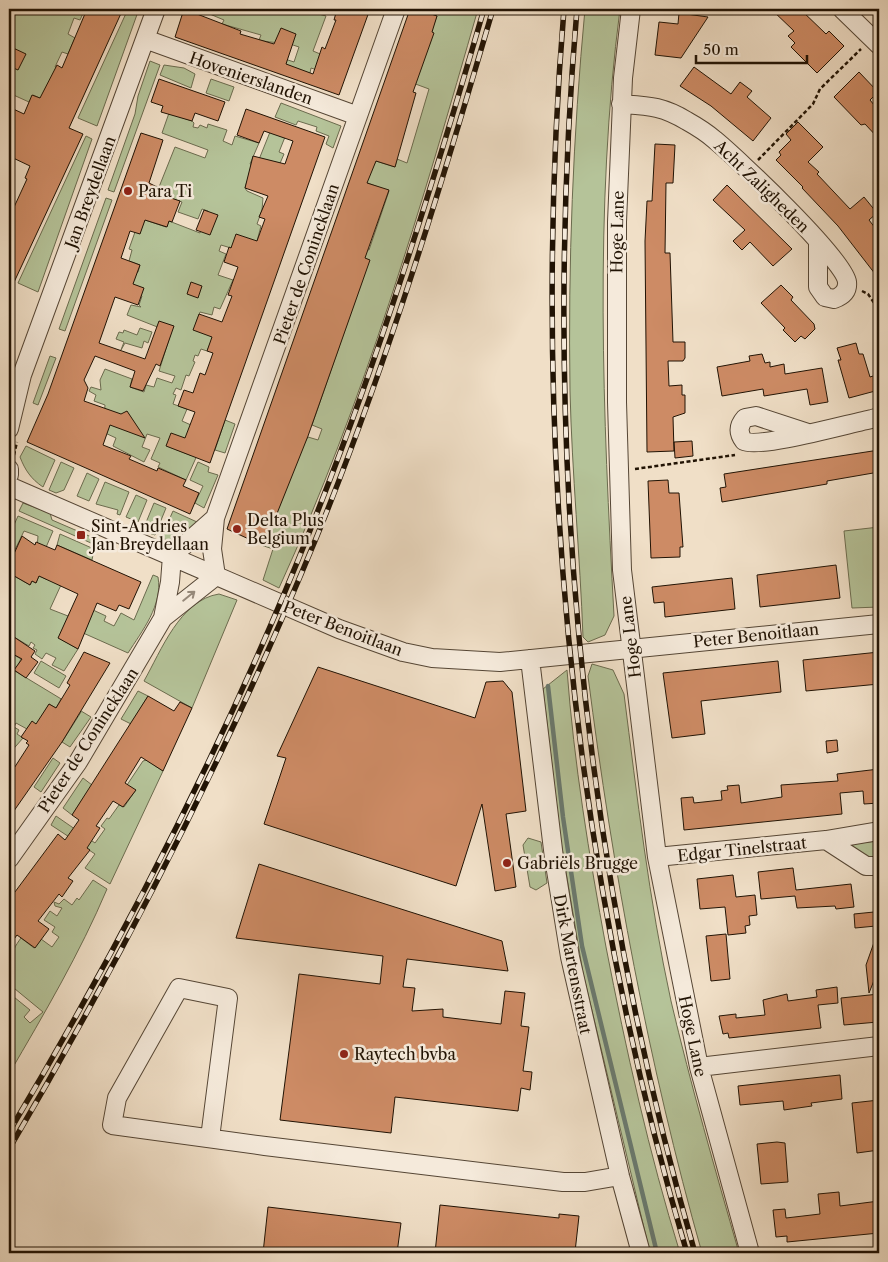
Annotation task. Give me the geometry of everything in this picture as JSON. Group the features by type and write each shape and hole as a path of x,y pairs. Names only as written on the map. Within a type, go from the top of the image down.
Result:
{"street":[{"name":"Jan Breydellaan","path":"9,429 22,375 156,9"},
{"name":"Pieter de Conincklaan","path":"9,859 78,762 164,618 216,576 212,549 214,518 396,9"},
{"name":"Hoge Lane","path":"631,9 621,104 616,222 618,470 622,570 657,857 699,1067 750,1253"},
{"path":"842,9 876,42"},
{"name":"Hovenierslanden","path":"145,40 358,116"},
{"name":"Acht Zaligheden","path":"621,104 656,106 686,120 714,138 748,170 818,242 836,263 847,284 843,294 834,299 820,292 817,280 818,242"},
{"name":"Jan Breydellaan","path":"9,396 22,375"},
{"path":"808,433 750,416 742,422 739,432 742,438 749,444 758,444 808,433 879,417"},
{"path":"9,469 9,475"},
{"name":"Peter Benoitlaan","path":"9,486 339,630 403,652 463,661 500,662 879,624"},
{"name":"Pieter de Conincklaan","path":"164,618 172,556 214,518"},
{"name":"Dirk Martensstraat","path":"530,659 554,858 570,957 620,1176 641,1253"},
{"name":"Edgar Tinelstraat","path":"657,857 826,840 879,831"},
{"name":"Edgar Tinelstraat","path":"826,840 866,866 879,866"},
{"path":"210,1138 228,998 179,988 117,1098 112,1124 210,1138 564,1182 585,1182 620,1176"},
{"path":"699,1067 875,1050"}],"path":[{"path":"748,170 813,104 820,89 866,43 876,42"},
{"path":"847,284 868,294 879,310"},
{"path":"618,470 733,456 749,444"}],"green space":[{"path":"9,9 85,9 80,20 74,18 68,34 75,38 68,54 62,52 55,67 60,70 46,101 33,95 29,102 9,93"},
{"path":"128,9 139,9 97,126 78,118"},
{"path":"206,9 316,9 315,13 326,16 313,51 325,56 320,71 311,68 310,73 283,68 285,59 294,62 299,47 259,40 261,35 222,24 224,20 205,12"},
{"path":"417,9 478,9 413,229 365,375 310,518 279,588 263,580 273,549 264,546 303,445 308,437 318,440 322,429 312,425 369,260 355,255 358,247 369,250 389,191 365,182 376,161 395,167 397,159 407,163 429,89 402,79 431,32 437,16"},
{"path":"585,9 620,9 612,84 607,160 603,312 604,388 614,616 605,635 588,642 583,637 570,391 572,200 577,104"},
{"path":"150,61 160,65 114,192 108,190 135,114 138,96"},
{"path":"164,65 184,68 195,74 191,88 160,75"},
{"path":"211,79 234,87 229,101 206,93"},
{"path":"281,103 341,126 333,148 326,144 329,136 316,131 317,127 298,121 296,125 275,117"},
{"path":"169,113 192,121 194,123 193,127 198,128 200,125 207,128 208,124 227,130 223,141 232,145 235,136 259,143 250,164 256,167 270,132 285,137 279,152 284,154 272,182 247,181 245,188 247,191 263,198 262,210 257,224 261,226 257,241 231,248 221,245 219,251 226,254 218,275 233,280 220,309 214,307 212,315 200,312 196,323 213,337 207,351 201,349 198,356 195,355 193,361 195,362 189,376 186,375 181,390 176,388 173,394 176,395 173,404 187,409 182,421 191,425 194,439 169,441 167,446 190,455 199,451 186,480 158,467 160,463 151,459 160,438 147,434 142,447 150,450 144,462 113,446 116,438 103,432 105,405 94,401 96,395 89,391 91,387 101,390 100,380 105,369 132,379 130,387 144,392 146,385 154,387 157,378 172,383 175,376 159,371 170,336 165,330 127,315 131,305 141,307 139,305 142,296 128,282 138,272 140,265 129,261 132,250 129,249 135,232 145,220 166,227 169,221 200,233 208,211 202,209 198,219 178,212 182,202 153,192 155,186 159,187 175,147 205,158 208,150 162,133"},
{"path":"86,136 92,139 38,292 18,283"},
{"path":"106,198 112,200 65,331 59,329"},
{"path":"140,328 152,332 148,343 144,341 142,348 125,343 121,350 124,342 116,339 119,332 123,333 124,330 137,335"},
{"path":"50,356 56,358 38,405 33,403"},
{"path":"225,420 235,424 225,453 215,450"},
{"path":"26,446 55,460 43,487 26,470 22,462 20,457"},
{"path":"61,462 74,468 64,490 56,493 49,490"},
{"path":"198,462 209,467 208,472 218,475 204,508 195,503 203,486 190,480"},
{"path":"87,473 99,479 89,501 77,496"},
{"path":"105,482 129,492 120,515 117,514 118,510 96,504"},
{"path":"136,495 147,500 138,522 126,517"},
{"path":"23,503 50,513 52,520 103,542 100,547 19,511"},
{"path":"154,503 166,508 155,535 149,533 151,528 145,525"},
{"path":"173,511 197,522 181,537 167,540 161,538"},
{"path":"18,516 53,531 35,573 38,536 24,531 9,562 9,536"},
{"path":"879,527 879,607 852,608 844,531"},
{"path":"60,534 94,549 92,560 57,545"},
{"path":"9,573 30,585 32,581 36,583 39,576 46,579 66,574 50,609 68,616 93,610 106,616 104,621 114,626 121,613 134,620 153,575 158,577 159,587 150,617 128,653 72,628 59,638 78,649 64,671 52,665 56,658 46,653 42,659 35,654 37,650 33,648 35,645 31,642 29,646 9,634"},
{"path":"219,594 237,600 192,708 144,681 173,628 183,616 205,598"},
{"path":"9,652 21,659 15,671 91,717 70,747 62,742 81,712 61,699 56,708 49,704 37,725 32,722 27,729 16,723 14,727 19,730 17,734 23,738 9,754"},
{"path":"41,661 66,676 59,688 34,673"},
{"path":"592,664 613,670 624,694 650,886 663,963 695,1096 739,1253 702,1253 665,1110 634,966 609,822 588,676"},
{"path":"567,670 583,809 606,947 639,1101 680,1253 650,1253 583,973 561,842 543,689"},
{"path":"138,691 148,696 131,724 121,719"},
{"path":"53,758 60,763 41,792 34,787"},
{"path":"154,758 154,765 163,771 110,884 85,868 95,854 51,825 56,816 95,843 105,829 101,826 107,818 109,819 119,805 124,807 135,791 127,785 143,761"},
{"path":"83,778 92,785 72,815 63,808"},
{"path":"528,838 541,842 547,883 536,890 530,887 523,845"},
{"path":"879,841 879,858 871,859 849,849 849,844"},
{"path":"93,880 107,889 73,960 9,1074 9,993 30,1010 24,1017 30,1023 43,1012 9,984 10,964 14,949 21,938 34,948 41,939 52,947 59,937 52,932 55,927 44,920 50,911 57,916 62,908 55,906 54,902 59,904 64,899 72,905 77,898 79,900"}],"building":[{"path":"87,9 123,9 69,128 83,134 9,293 9,218 27,179 25,178 30,166 9,156 9,107 24,114 32,95 40,98 57,65 62,68"},
{"path":"184,9 241,31 240,34 274,44 281,28 296,34 286,64 313,74 322,47 325,49 336,20 334,20 337,9 370,9 339,95 175,37"},
{"path":"410,9 417,9 437,16 432,32 434,33 413,92 416,93 395,167 376,161 367,183 389,190 365,258 370,260 308,436 264,546 227,529"},
{"path":"771,9 800,9 826,34 829,31 844,46 817,73 791,47 795,43 788,36 794,31"},
{"path":"679,13 708,17 681,58 655,55 659,22 678,24"},
{"path":"9,46 26,54 18,70 9,66"},
{"path":"694,67 731,94 740,82 752,91 747,97 771,118 753,141 711,106 680,86"},
{"path":"859,72 878,92 870,100 879,111 879,139 865,124 861,125 834,97"},
{"path":"159,79 225,102 218,121 195,113 192,121 161,112 163,106 151,102"},
{"path":"246,109 325,137 210,463 166,446 171,433 185,438 195,412 178,406 184,390 193,393 200,373 205,375 213,353 207,351 212,337 193,330 199,314 222,322 232,296 228,295 238,267 224,262 229,247 231,248 236,234 257,241 265,219 259,217 268,196 245,188 253,156 285,164 293,141 264,131 259,143 237,135"},
{"path":"798,122 823,147 808,162 819,172 817,174 850,209 864,197 877,213 869,220 879,233 879,279 838,226 776,160 781,155 779,152 791,140 786,134"},
{"path":"141,133 163,140 149,183 155,186 153,192 180,201 172,222 169,221 167,227 145,220 140,234 130,231 121,258 140,265 133,284 144,288 138,305 115,297 99,343 145,359 159,321 174,326 160,366 156,364 143,391 130,387 135,371 95,356 84,380 88,388 84,401 121,414 127,411 145,438 110,425 103,445 131,456 129,459 157,471 158,468 186,480 183,486 199,493 190,514 27,442 48,394"},
{"path":"655,144 675,145 673,183 666,183 665,253 670,253 673,342 685,342 685,358 683,361 668,361 669,386 682,385 682,395 685,395 685,413 673,417 674,451 647,452 645,241 647,201 652,201"},
{"path":"727,185 792,249 773,266 750,242 742,250 733,241 745,230 713,200"},
{"path":"204,210 218,215 210,235 196,230"},
{"path":"191,282 202,286 198,298 187,294"},
{"path":"781,285 793,297 791,300 814,324 815,329 805,339 801,336 795,342 783,330 785,328 761,303"},
{"path":"856,343 859,354 863,354 870,377 879,374 879,390 849,398 838,360 841,360 837,348"},
{"path":"762,354 765,363 770,362 770,367 784,364 785,374 822,368 828,402 810,405 807,389 764,396 763,389 722,396 717,367 750,361 749,356"},
{"path":"692,441 693,456 675,458 674,442"},
{"path":"879,450 879,472 827,481 827,484 722,502 720,488 726,487 724,474"},
{"path":"668,480 669,493 679,493 683,547 680,547 680,557 651,558 648,481"},
{"path":"22,536 35,545 36,542 55,550 57,545 141,582 129,609 119,605 116,611 97,603 78,649 58,638 78,594 39,576 36,583 32,581 30,585 9,573 9,565"},
{"path":"836,565 840,598 760,607 757,575"},
{"path":"732,578 735,609 665,617 664,602 654,603 652,587"},
{"path":"14,637 35,651 31,657 38,662 26,678 14,670 22,659 9,652 9,646"},
{"path":"84,652 110,663 62,742 9,818 9,776 29,745 26,743 28,741 21,737 32,721 36,724 49,704 56,708 70,685 67,683"},
{"path":"879,652 879,684 806,691 803,660"},
{"path":"778,661 781,692 701,701 705,734 672,738 663,673"},
{"path":"318,667 475,718 486,682 503,681 512,692 526,811 506,814 516,887 495,891 482,804 456,886 264,824 286,758 277,756"},
{"path":"148,696 174,711 180,702 192,708 163,771 141,757 125,783 136,790 123,807 113,801 96,826 100,828 87,848 90,850 68,878 73,881 62,897 59,894 38,921 49,929 35,948 17,935 9,946 9,900 58,834 65,840 79,820 72,815"},
{"path":"837,740 838,751 827,753 826,741"},
{"path":"879,769 879,803 864,804 863,791 840,793 842,814 684,830 681,798 693,797 694,803 722,800 721,791 728,790 727,786 739,785 741,803 782,797 781,785 838,781 837,774"},
{"path":"259,864 502,941 508,971 407,959 403,987 415,988 412,1011 443,1009 443,1017 501,1024 505,991 525,993 521,1026 529,1027 523,1071 532,1072 530,1090 521,1088 518,1111 395,1097 391,1133 280,1120 299,974 380,984 383,956 236,938"},
{"path":"793,868 796,890 851,884 854,907 836,909 835,906 797,908 795,896 761,899 758,872"},
{"path":"733,875 736,897 755,895 757,915 749,916 750,925 745,926 746,933 728,935 725,907 700,909 697,879"},
{"path":"874,912 876,926 855,928 854,914"},
{"path":"726,934 730,979 711,981 706,936"},
{"path":"877,934 879,934 879,968 869,993 866,965"},
{"path":"837,987 838,1003 818,1005 821,1028 729,1038 728,1033 723,1034 719,1016 736,1014 736,1018 765,1015 763,1000 787,994 788,1001 817,997 816,990"},
{"path":"879,994 878,1022 844,1025 841,998"},
{"path":"840,1075 842,1099 811,1103 812,1106 784,1110 783,1101 740,1105 738,1086"},
{"path":"879,1100 879,1150 857,1153 852,1103"},
{"path":"785,1143 788,1182 761,1184 757,1144"},
{"path":"839,1192 840,1206 879,1201 879,1233 787,1242 787,1236 776,1237 773,1210 785,1209 786,1218 820,1214 818,1194"},
{"path":"440,1205 559,1218 559,1214 579,1216 575,1252 435,1253"},
{"path":"268,1207 401,1223 397,1253 263,1253"}],"waterway":[{"path":"548,686 563,817 582,946 657,1253"}],"railway":[{"path":"9,1132 93,986 172,836 245,683 279,606 360,400 425,205 484,9"},
{"path":"9,1149 94,1000 174,848 284,615 343,471 390,341 433,209 493,9"},
{"path":"564,9 555,165 552,322 557,479 568,637 587,793 613,949 646,1102 687,1253"},
{"path":"577,9 567,166 564,323 568,480 579,637 597,793 623,947 655,1101 695,1253"}],"place":[{"name":"Para Ti","path":"128,191"},
{"name":"Delta Plus Belgium","path":"237,529"},
{"name":"Sint-Andries Jan Breydellaan","path":"81,535"},
{"name":"Gabriëls Brugge","path":"507,863"},
{"name":"Raytech bvba","path":"344,1054"}]}
